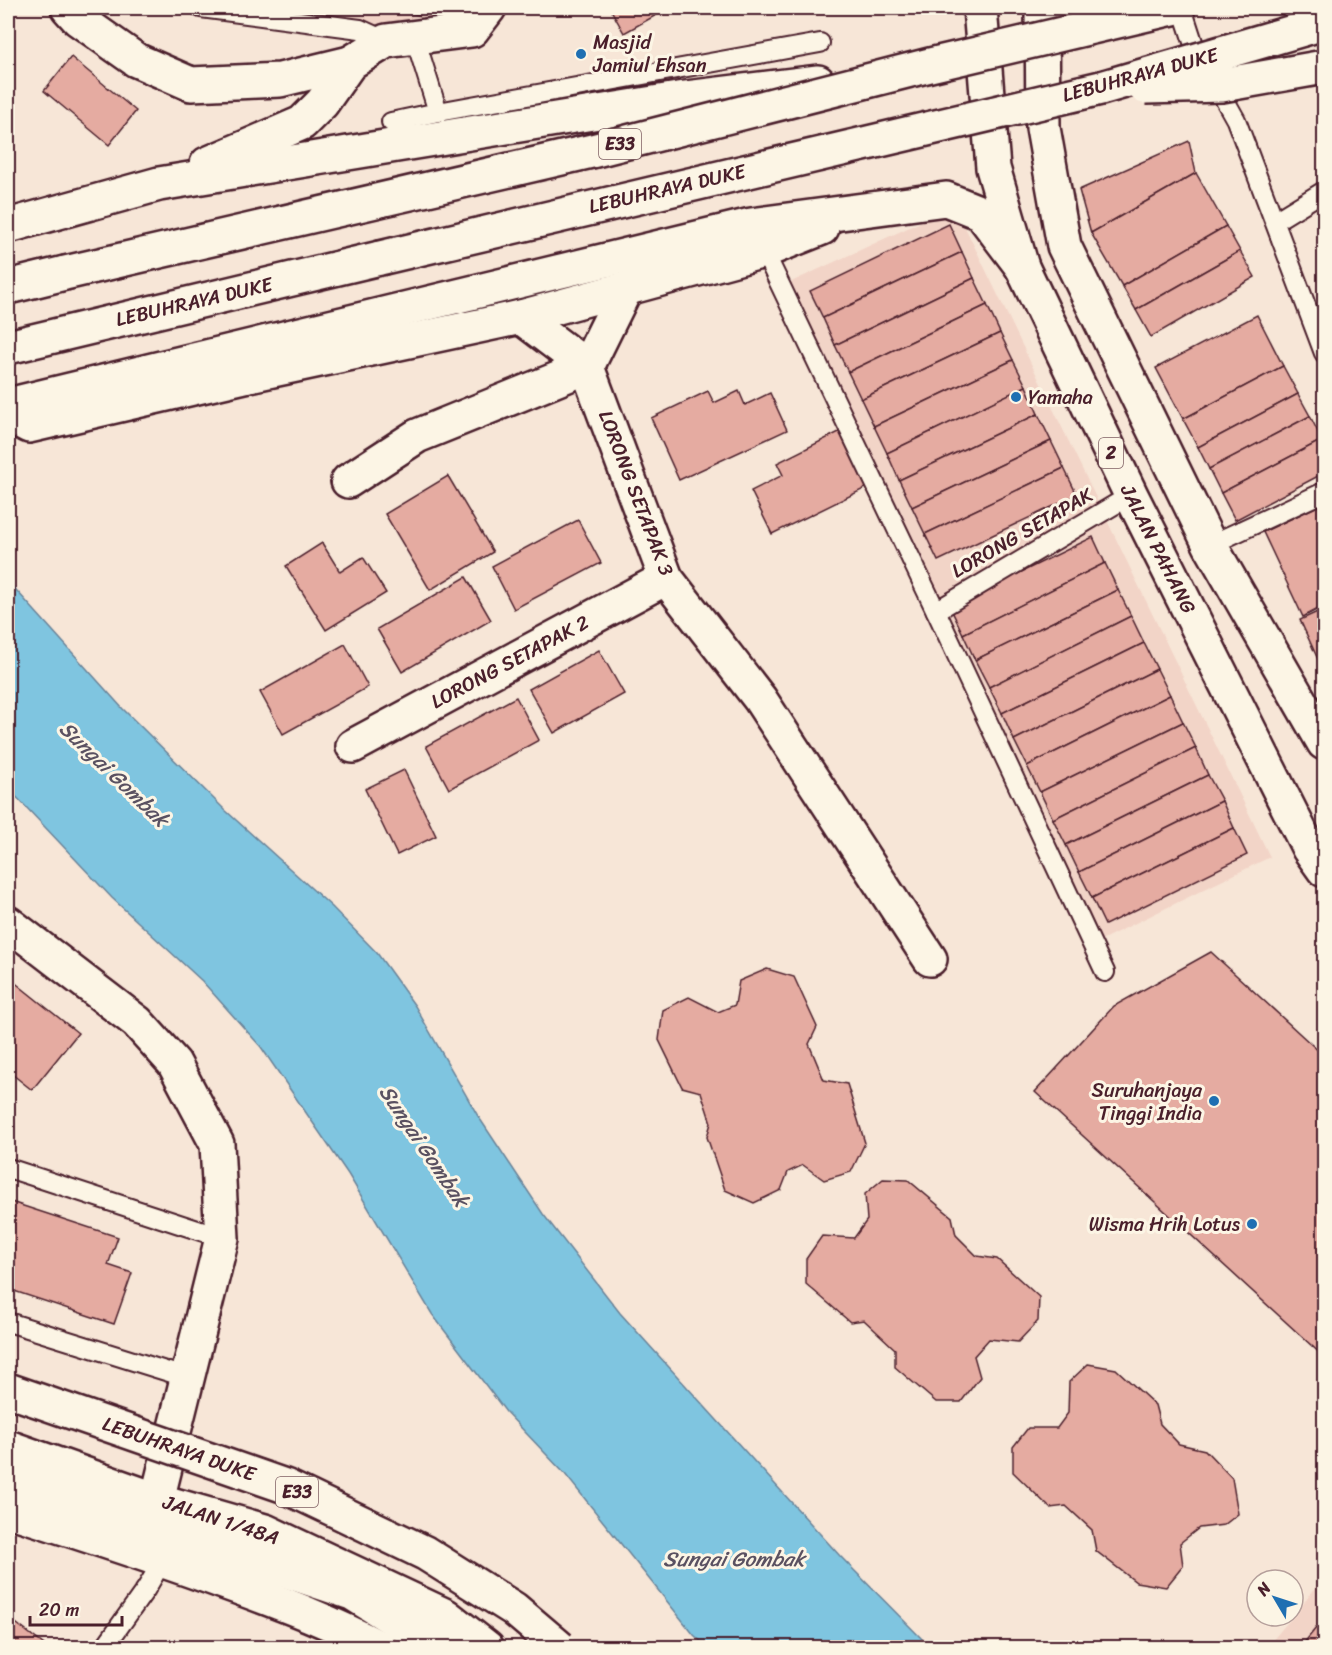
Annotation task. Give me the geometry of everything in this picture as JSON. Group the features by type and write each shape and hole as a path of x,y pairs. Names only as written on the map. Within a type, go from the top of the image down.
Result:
{"main road":[{"path":"68,8 78,19 136,60 191,84 280,80 350,63 400,39 472,30 489,8"},
{"name":"JALAN PAHANG","path":"981,8 993,168 1022,267 1131,495 1309,849 1324,870"},
{"path":"1042,8 1043,128 1064,246 1210,545 1324,743"},
{"name":"E33","path":"8,287 592,151 930,65 1173,8"},
{"name":"LEBUHRAYA DUKE","path":"8,347 1101,88 1324,23"},
{"path":"159,184 302,123 322,103 350,63"},
{"path":"8,226 159,184 678,99 810,84 930,65"},
{"path":"1101,88 1222,85 1324,67"},
{"path":"8,405 751,225 946,199 981,213 1022,267"},
{"path":"8,415 29,426 256,373 521,317 764,251 868,210"},
{"path":"348,480 417,436 587,367 625,290"},
{"path":"521,317 587,367"},
{"name":"LORONG SETAPAK 3","path":"587,367 666,578 760,699 930,959"},
{"name":"LORONG SETAPAK 2","path":"353,746 666,578"},
{"path":"8,923 137,1022 174,1063 217,1144 222,1238 158,1500"},
{"name":"LEBUHRAYA DUKE","path":"8,1390 285,1486 424,1553 514,1609 560,1647"},
{"name":"JALAN 1/48A","path":"8,1447 158,1500 265,1531 446,1616 487,1647"},
{"path":"8,1477 352,1593 440,1647"},
{"path":"8,1510 163,1560 294,1608 352,1632 380,1647"}],"lane":[{"path":"201,8 360,29 400,39 438,112"},
{"path":"1058,8 1071,19 1093,21 1148,8"},
{"path":"1182,8 1194,45 1236,120 1324,353"},
{"path":"1043,128 1093,79 1194,45 1319,8"},
{"path":"391,122 820,43"},
{"path":"1275,221 1324,191"},
{"path":"764,251 1105,972"},
{"path":"1210,545 1324,492"},
{"name":"LORONG SETAPAK","path":"936,611 1131,495"},
{"path":"8,1168 222,1238"},
{"path":"8,1322 189,1378"},
{"path":"104,1647 146,1590 163,1560"}],"shaded area":[{"path":"246,8 472,8 464,18 382,26"},
{"path":"940,213 963,223 1270,857 1099,941 789,283"},
{"path":"1324,1577 1324,1647 1266,1648 1283,1628 1305,1628 1305,1601"}],"water":[{"name":"Sungai Gombak","path":"8,581 123,709 225,810 332,907 377,953 415,1006 478,1116 543,1214 620,1313 840,1556 930,1647 707,1647 694,1635 565,1474 506,1412 432,1314 348,1174 261,1047 202,981 112,898 8,788"}],"building":[{"path":"373,8 402,8 402,12"},
{"path":"402,8 428,8 419,15 402,12"},
{"path":"610,8 669,8 624,33"},
{"path":"71,57 136,111 109,145 44,91"},
{"path":"1189,141 1196,173 1091,233 1079,190"},
{"path":"1196,173 1226,226 1122,286 1091,233"},
{"path":"949,224 962,252 823,318 810,291"},
{"path":"1226,226 1240,251 1136,310 1122,286"},
{"path":"1240,251 1255,277 1151,337 1136,310"},
{"path":"962,252 974,278 835,345 823,318"},
{"path":"974,278 987,305 848,372 835,345"},
{"path":"987,305 1000,333 861,399 848,372"},
{"path":"1257,315 1283,366 1183,419 1156,368"},
{"path":"1000,333 1013,360 874,426 861,399"},
{"path":"1013,360 1026,386 887,453 874,426"},
{"path":"1283,366 1298,394 1198,447 1183,419"},
{"path":"1026,386 1038,414 899,480 887,453"},
{"path":"708,391 714,403 739,391 745,405 770,393 787,430 679,480 651,418"},
{"path":"1298,394 1310,416 1209,469 1198,447"},
{"path":"1038,414 1051,441 912,507 899,480"},
{"path":"1310,416 1322,440 1221,493 1209,469"},
{"path":"841,431 868,487 772,534 751,491 783,475 777,463"},
{"path":"1322,440 1324,473 1235,520 1221,493"},
{"path":"1051,441 1064,468 925,534 912,507"},
{"path":"1064,468 1077,495 938,561 925,534"},
{"path":"448,476 493,552 430,590 385,514"},
{"path":"1324,503 1324,606 1303,617 1263,532"},
{"path":"578,520 601,563 514,609 492,566"},
{"path":"1093,537 1105,563 963,634 950,607"},
{"path":"322,543 340,572 363,557 386,593 326,630 286,566"},
{"path":"1105,563 1118,590 975,660 963,634"},
{"path":"466,577 491,620 402,672 377,629"},
{"path":"1118,590 1131,616 989,687 975,660"},
{"path":"1324,609 1324,667 1322,668 1300,620"},
{"path":"1131,616 1144,643 1002,713 989,687"},
{"path":"1144,643 1157,669 1014,740 1002,713"},
{"path":"345,644 368,687 283,734 260,692"},
{"path":"599,650 624,694 554,733 529,689"},
{"path":"1157,669 1170,695 1027,766 1014,740"},
{"path":"1170,695 1183,722 1040,792 1027,766"},
{"path":"516,697 539,740 449,789 426,746"},
{"path":"1183,722 1196,748 1053,819 1040,792"},
{"path":"1196,748 1208,775 1066,845 1053,819"},
{"path":"404,770 436,836 397,855 365,789"},
{"path":"1208,775 1222,801 1079,872 1066,845"},
{"path":"1222,801 1234,828 1092,898 1079,872"},
{"path":"1234,828 1247,855 1105,925 1092,898"},
{"name":"Wisma Hrih Lotus","path":"1211,952 1324,1056 1324,1357 1035,1092 1114,1006"},
{"path":"767,969 794,977 817,1027 809,1044 824,1080 847,1084 865,1143 851,1172 824,1180 803,1165 788,1172 781,1190 754,1203 725,1190 707,1137 711,1123 701,1092 682,1087 659,1040 663,1010 689,997 718,1012 735,1005 739,981"},
{"path":"8,977 78,1033 32,1090 8,1071"},
{"path":"883,1179 908,1180 952,1217 956,1235 977,1256 997,1259 1039,1297 1038,1321 1018,1342 989,1339 974,1356 980,1377 961,1402 936,1402 895,1367 895,1349 864,1320 850,1322 806,1284 806,1259 822,1236 854,1238 867,1220 865,1194"},
{"path":"8,1201 118,1237 108,1265 132,1273 114,1324 8,1289"},
{"path":"1088,1364 1116,1369 1155,1405 1160,1424 1179,1444 1205,1450 1232,1478 1238,1514 1224,1525 1199,1528 1180,1543 1183,1566 1166,1587 1136,1582 1096,1551 1092,1530 1066,1506 1050,1508 1013,1472 1013,1447 1028,1428 1057,1428 1068,1413 1069,1382"},
{"path":"8,1617 48,1648 20,1648 8,1638"},
{"path":"1324,1618 1324,1648 1300,1648"}],"place":[{"name":"Masjid Jamiul Ehsan","path":"581,54"},
{"name":"Yamaha","path":"1016,397"},
{"name":"Suruhanjaya Tinggi India","path":"1214,1101"},
{"name":"Wisma Hrih Lotus","path":"1252,1224"}]}
